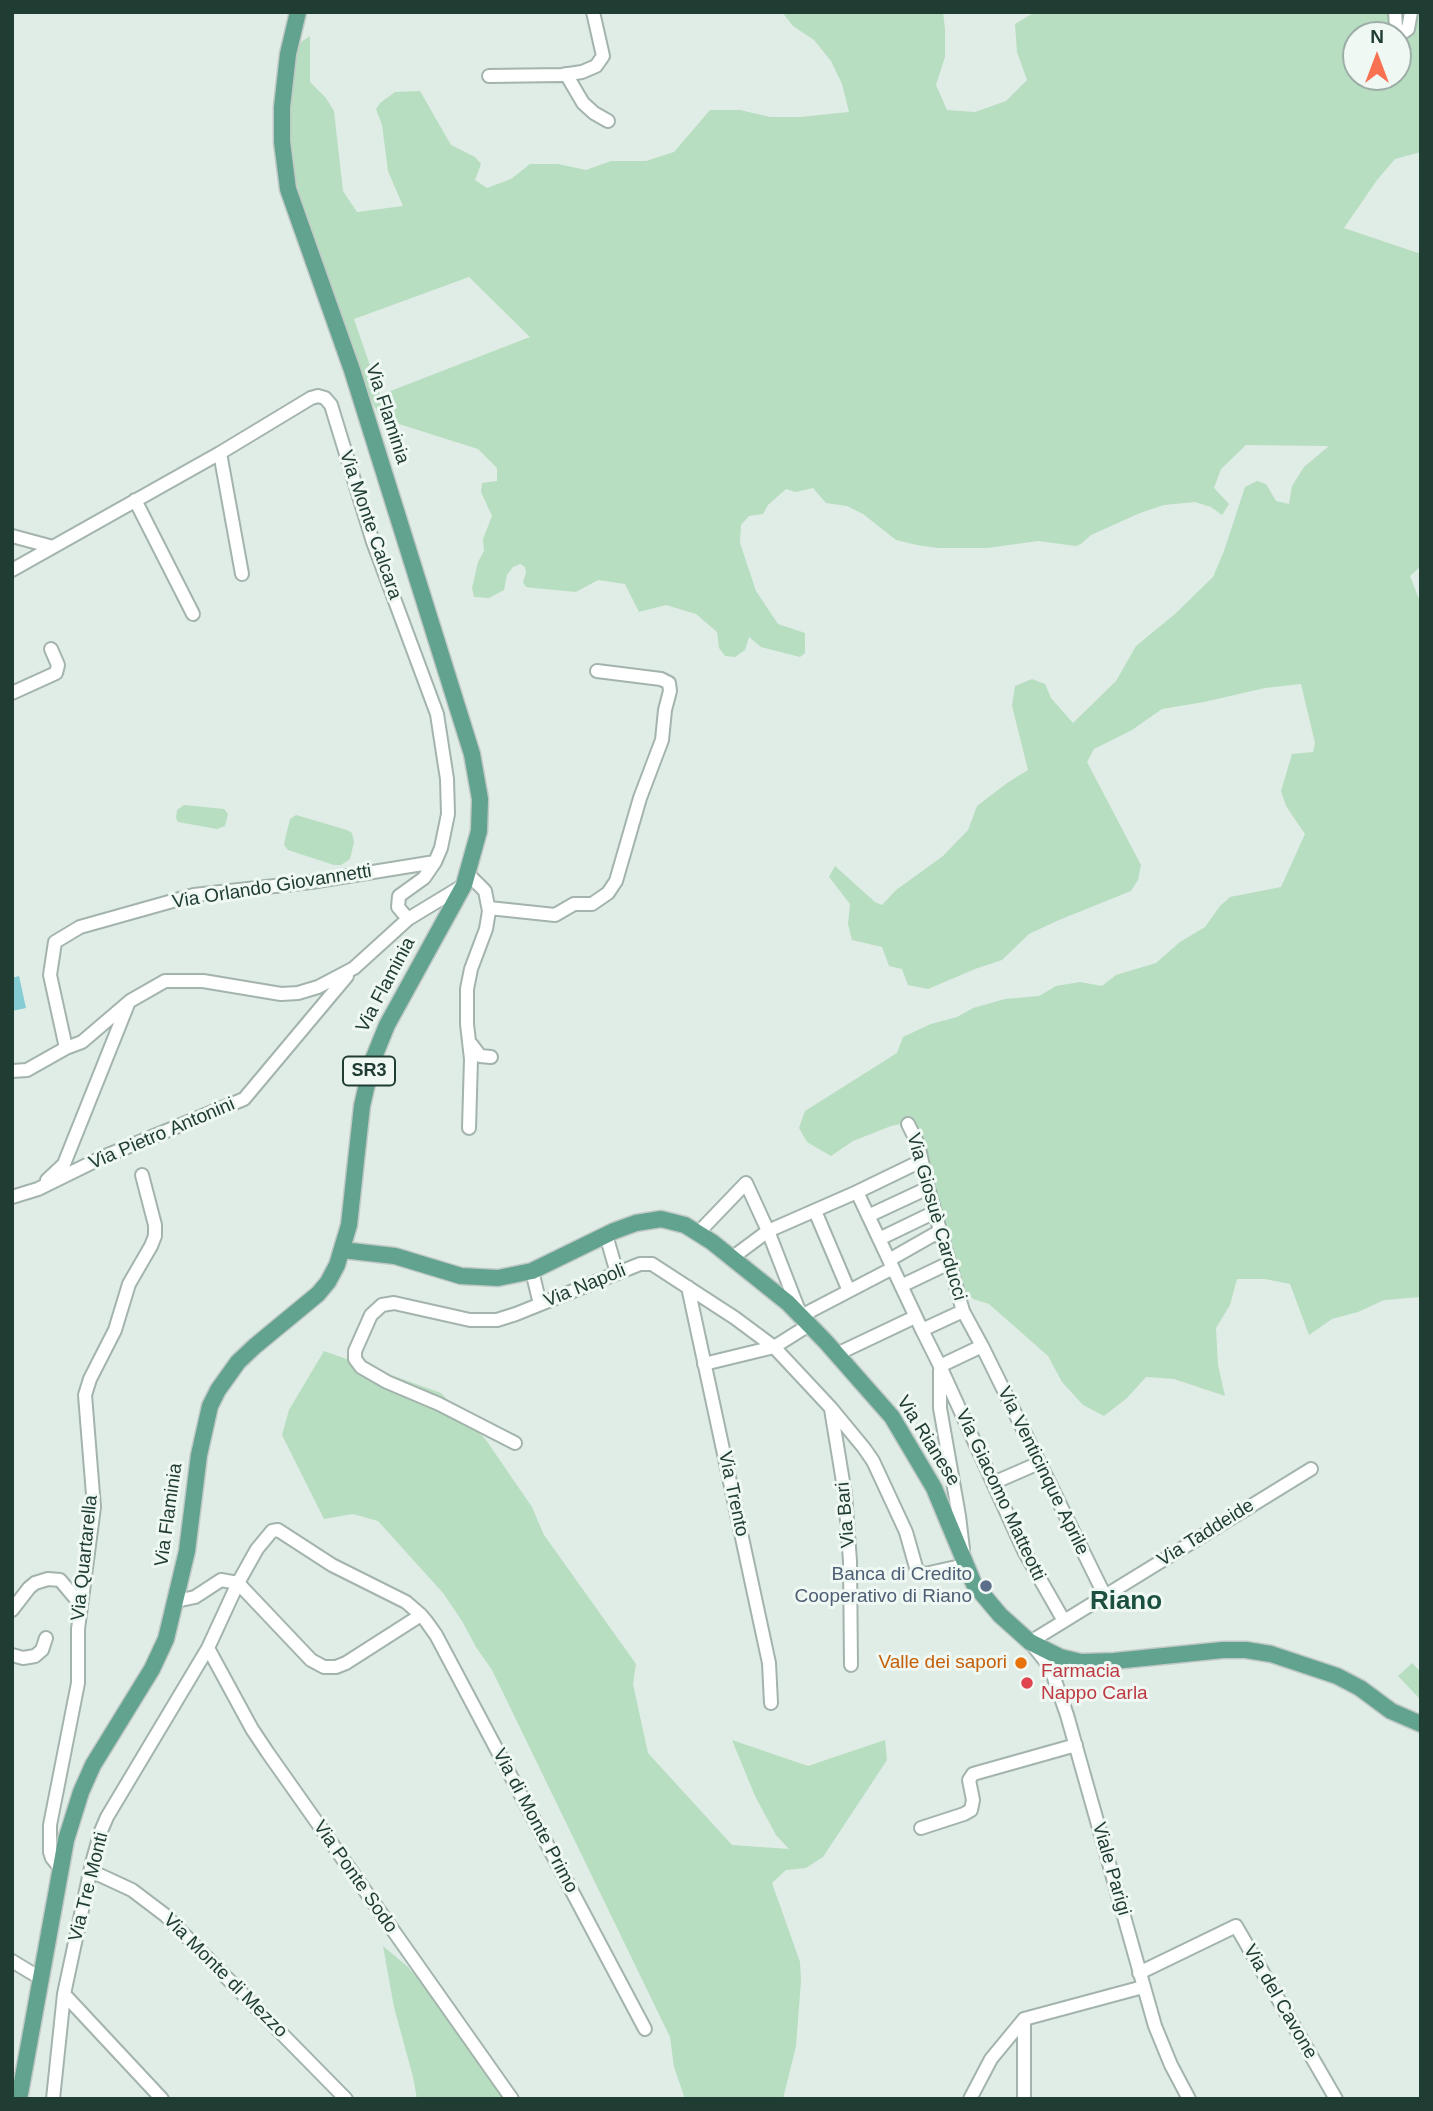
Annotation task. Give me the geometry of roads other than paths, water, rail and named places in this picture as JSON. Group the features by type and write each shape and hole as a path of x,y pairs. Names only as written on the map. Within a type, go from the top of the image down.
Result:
{"main road":[{"name":"Via Flaminia","path":"19,2099 66,1840 81,1792 93,1765 159,1656 168,1632 189,1542 202,1436 215,1396 238,1362 318,1294 333,1273 349,1225 362,1106 375,1053 387,1025 466,879 476,844 480,811 479,787 472,754 352,370 296,218 285,177 282,107 288,54 298,12"},
{"name":"Via Rianese","path":"342,1250 395,1256 445,1272 475,1278 502,1278 532,1271 629,1224 659,1219 680,1223 699,1232 733,1257 805,1320 888,1413 905,1437 942,1504 974,1584 988,1603 1030,1642 1060,1657 1081,1662 1223,1650 1271,1654 1337,1676 1360,1688 1391,1711 1421,1724"}],"street":[{"path":"489,76 566,74 593,68 603,56 593,12"},
{"path":"1395,12 1395,27 1402,33 1408,29 1411,12"},
{"path":"566,74 583,103 594,114 607,121"},
{"name":"Via Monte Calcara","path":"12,570 220,453 311,398 323,397 331,405 373,542 437,714 448,801 446,832 435,862 421,880 399,896 398,907 408,919"},
{"path":"220,453 243,574"},
{"path":"135,500 193,614"},
{"path":"12,536 53,547"},
{"path":"12,693 56,673 58,665 51,649"},
{"path":"489,908 555,915 574,904 592,904 607,893 616,881 640,798 662,740 670,691 669,683 661,679 597,671"},
{"name":"Via Orlando Giovannetti","path":"66,1048 50,975 55,942 80,927 194,895 311,882 435,862"},
{"path":"408,919 466,879 485,891 489,908 486,929 468,981 466,1007 471,1059 469,1128"},
{"name":"Via Pietro Antonini","path":"12,1197 38,1189 103,1157 244,1099 354,968 408,919"},
{"name":"Via Pietro Antonini","path":"12,1071 27,1070 82,1042 130,1001 165,981 203,981 281,994 298,993 318,987 354,968"},
{"name":"Via Pietro Antonini","path":"38,1189 64,1164 130,1001"},
{"path":"470,1041 480,1056 491,1057"},
{"name":"Via Giosuè Carducci","path":"908,1124 917,1142 963,1311 982,1346"},
{"path":"733,1257 768,1231 921,1161"},
{"name":"Via Quartarella","path":"60,1868 50,1852 50,1825 78,1683 77,1640 94,1507 85,1395 91,1376 115,1330 129,1284 155,1236 155,1225 142,1175"},
{"path":"699,1232 746,1183 805,1320"},
{"path":"868,1216 928,1188"},
{"name":"Via Giacomo Matteotti","path":"857,1192 1027,1558 1064,1621"},
{"path":"815,1211 849,1291"},
{"path":"879,1239 935,1212"},
{"path":"705,1364 774,1348 805,1320 940,1231"},
{"path":"606,1235 617,1273"},
{"name":"Via Napoli","path":"515,1443 439,1404 380,1378 358,1364 355,1351 371,1315 380,1306 397,1303 478,1321 510,1317 648,1263 729,1314 774,1348 831,1408 873,1461 906,1532 917,1572 925,1574 964,1563"},
{"path":"901,1286 949,1263"},
{"path":"532,1271 540,1304"},
{"name":"Via Trento","path":"688,1287 769,1663 771,1703"},
{"path":"922,1330 963,1311"},
{"path":"837,1354 915,1317"},
{"path":"964,1563 960,1516 941,1416 940,1366 982,1346"},
{"name":"Via Venticinque Aprile","path":"982,1346 1105,1596"},
{"name":"Via Bari","path":"831,1408 843,1479 848,1534 850,1665"},
{"path":"993,1483 1039,1463"},
{"name":"Via Taddeide","path":"1030,1642 1311,1469"},
{"name":"Via Tre Monti","path":"53,2099 64,1994 91,1871 107,1816 208,1648 252,1555 270,1533 276,1530"},
{"name":"Via di Monte Primo","path":"276,1530 298,1541 332,1565 406,1602 431,1627 645,2029"},
{"path":"15,1602 35,1583 56,1579 62,1582 81,1605"},
{"path":"176,1601 195,1597 221,1580 238,1583 311,1660 328,1668 346,1663 421,1615"},
{"path":"12,1655 23,1658 35,1656 42,1650 46,1638"},
{"name":"Viale Parigi","path":"1030,1642 1052,1671 1076,1745 1143,1987 1162,2044 1189,2099"},
{"name":"Via Ponte Sodo","path":"208,1648 268,1754 512,2099"},
{"path":"921,1828 971,1810 973,1804 969,1778 972,1774 1076,1745"},
{"name":"Via Monte di Mezzo","path":"91,1871 132,1890 165,1915 346,2099"},
{"name":"Via del Cavone","path":"1139,1973 1236,1926 1336,2099"},
{"path":"12,1961 40,1978"},
{"path":"970,2099 991,2059 1024,2019 1143,1987"},
{"path":"64,1994 162,2099"},
{"path":"1024,2019 1024,2099"}],"water":[{"path":"19,976 26,1008 12,1011 12,978"}],"place":[{"name":"Banca di Credito Cooperativo di Riano","path":"986,1586"},
{"name":"Valle dei sapori","path":"1021,1663"},
{"name":"Farmacia Nappo Carla","path":"1027,1683"}],"district":[{"name":"Riano","path":"1126,1602"}]}
